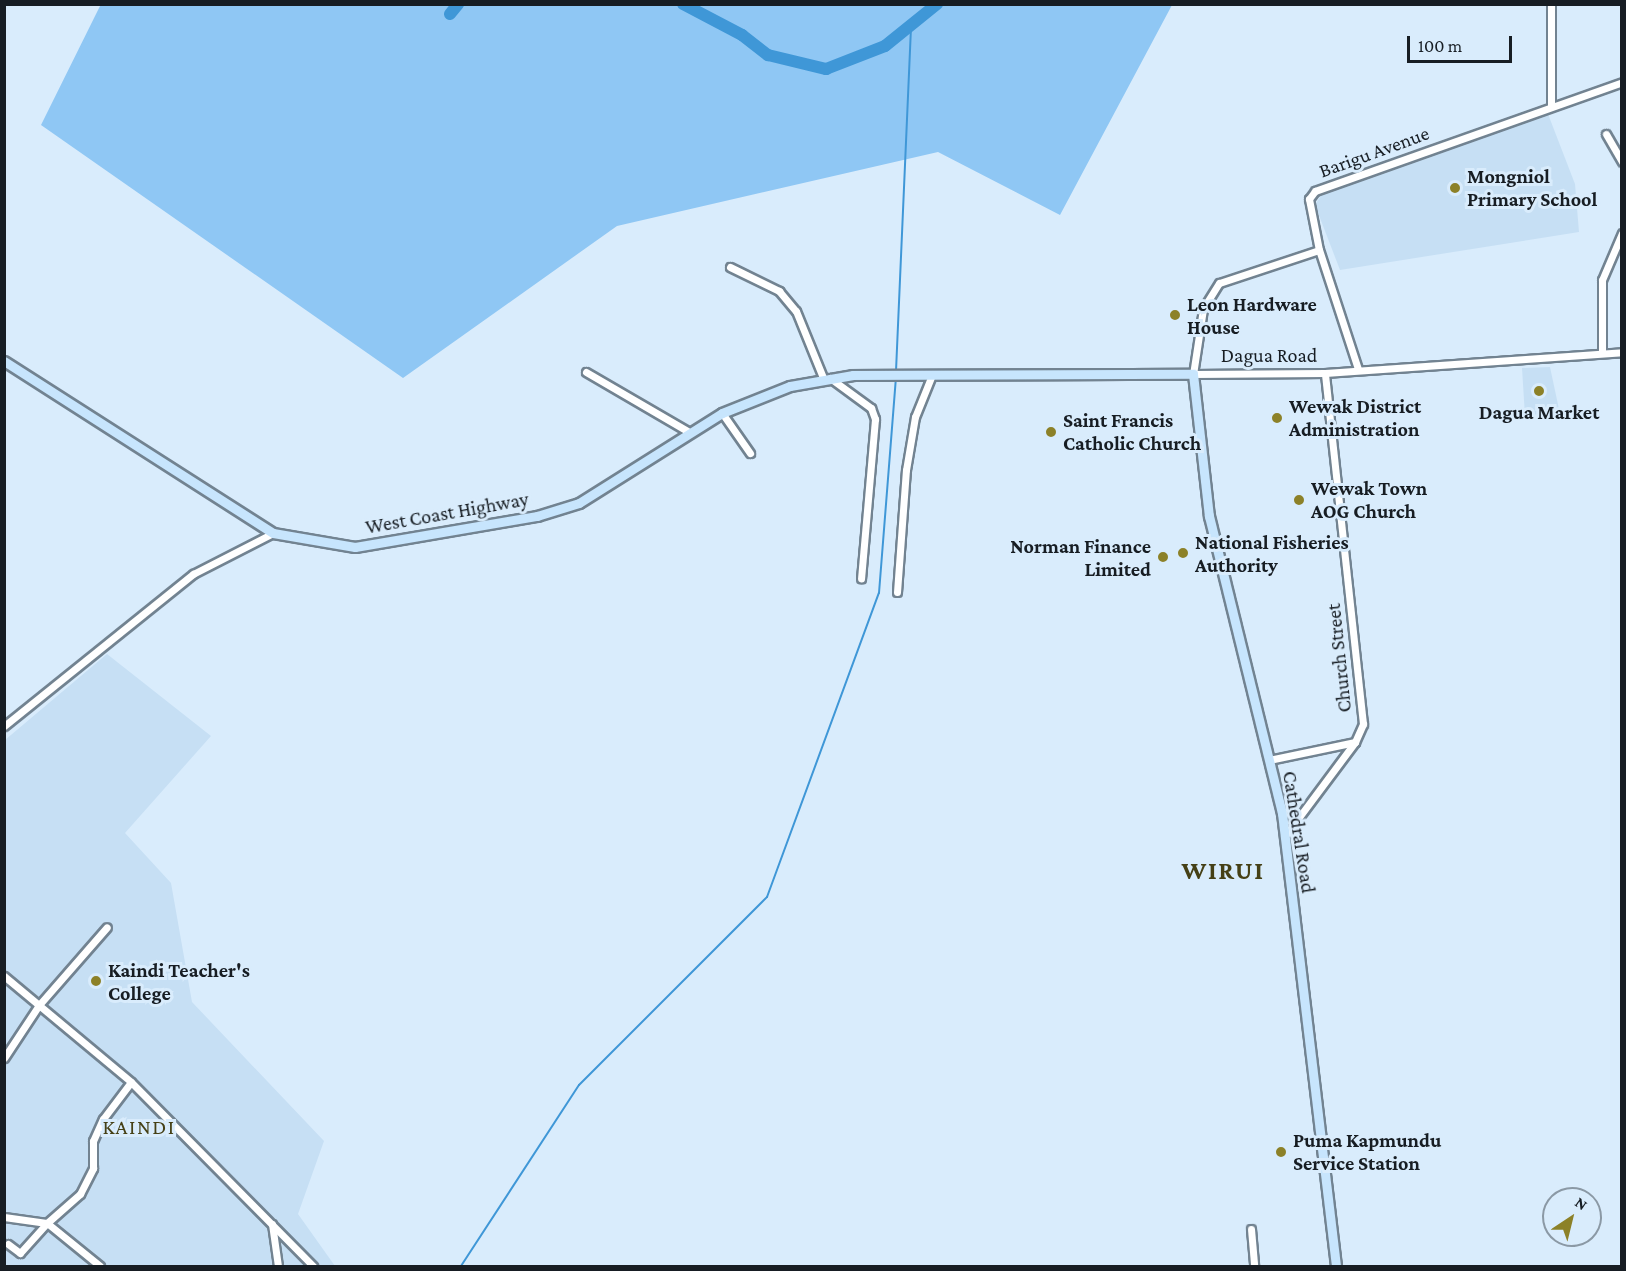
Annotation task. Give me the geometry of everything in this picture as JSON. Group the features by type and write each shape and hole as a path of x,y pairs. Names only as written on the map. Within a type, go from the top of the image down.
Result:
{"main road":[{"name":"West Coast Highway","path":"4,361 273,533 365,546 537,516 607,490 689,432 722,413 790,386 827,379 876,374"},
{"name":"Dagua Road","path":"876,374 1193,374"},
{"name":"Cathedral Road","path":"1193,374 1209,516 1269,760 1285,836 1336,1266"}],"street":[{"path":"1551,4 1551,106"},
{"name":"Barigu Avenue","path":"1358,369 1319,250 1309,199 1315,191 1622,82"},
{"path":"1606,134 1622,162"},
{"path":"1602,352 1602,280 1622,233"},
{"path":"1193,374 1203,309 1218,283 1319,250"},
{"path":"730,267 778,291 796,311 827,379 871,408 874,419 861,578"},
{"name":"Dagua Road","path":"1193,374 1325,373 1622,352"},
{"path":"586,372 689,432"},
{"name":"Church Street","path":"1325,373 1362,724 1355,742"},
{"path":"897,592 906,470 915,417 932,375"},
{"path":"722,413 750,453"},
{"path":"4,726 193,574 273,533"},
{"path":"1269,760 1355,742"},
{"path":"1285,836 1355,742"},
{"path":"4,1058 39,1005 107,927"},
{"path":"4,976 131,1082 313,1266"},
{"path":"8,1244 20,1253 47,1223 80,1194 93,1168 93,1141 103,1119 131,1082"},
{"path":"4,1217 47,1223 100,1266"},
{"path":"272,1224 278,1266"},
{"path":"1251,1229 1254,1266"}],"shaded area":[{"path":"101,4 1172,5 1060,215 938,152 617,226 403,378 41,125"},
{"name":"Mongniol Primary School","path":"1548,114 1575,184 1579,232 1340,270 1315,205 1323,192"},
{"name":"Dagua Market","path":"1550,367 1560,414 1525,416 1522,368"},
{"name":"Kaindi Teacher's College","path":"107,654 211,736 125,833 171,883 192,1002 324,1141 298,1214 335,1266 5,1266 5,740"}],"waterway":[{"path":"450,14 458,4"},
{"path":"683,4 742,35 768,55 826,69 885,46 937,4"},
{"path":"896,371 911,31"},
{"path":"461,1266 579,1085 767,897 879,593 896,377"}],"place":[{"name":"Mongniol Primary School","path":"1455,188"},
{"name":"Leon Hardware House","path":"1175,315"},
{"name":"Dagua Market","path":"1539,391"},
{"name":"Wewak District Administration","path":"1277,418"},
{"name":"Saint Francis Catholic Church","path":"1051,432"},
{"name":"Wewak Town AOG Church","path":"1299,500"},
{"name":"National Fisheries Authority","path":"1183,553"},
{"name":"Norman Finance Limited","path":"1163,557"},
{"name":"Kaindi Teacher's College","path":"96,981"},
{"name":"Puma Kapmundu Service Station","path":"1281,1152"}],"district":[{"name":"WIRUI","path":"1223,871"},
{"name":"KAINDI","path":"139,1127"}]}
